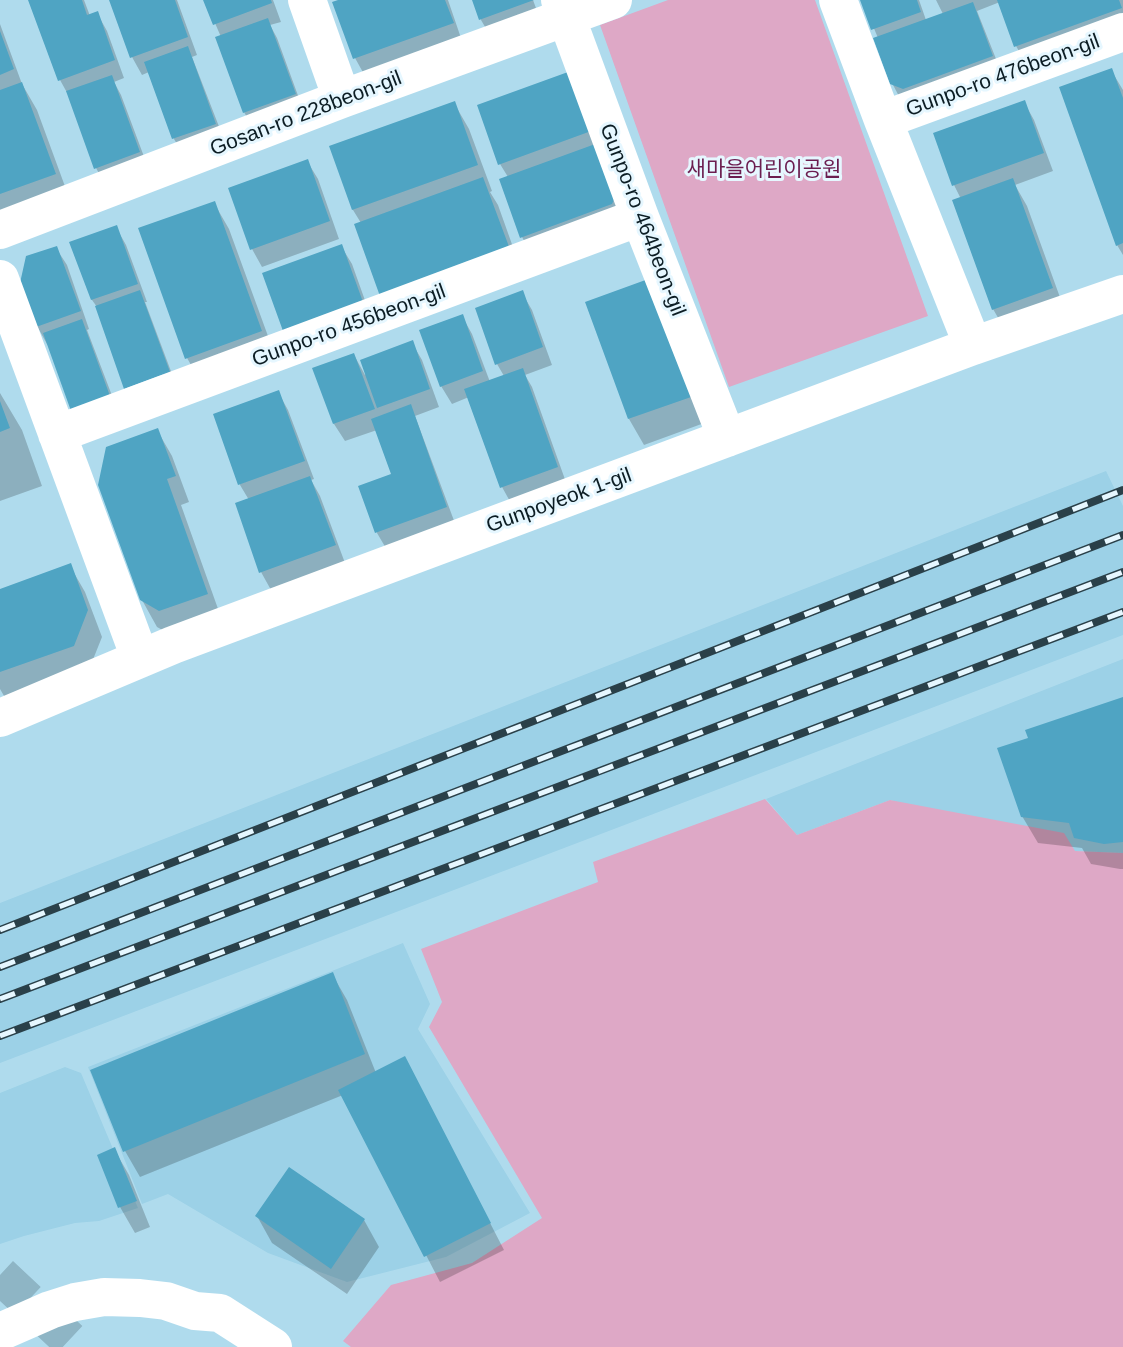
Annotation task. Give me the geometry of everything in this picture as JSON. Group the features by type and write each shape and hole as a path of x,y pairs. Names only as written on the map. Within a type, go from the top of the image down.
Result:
{"street":[{"path":"307,0 342,99"},
{"name":"Gosan-ro 228beon-gil","path":"0,230 342,99 563,9 613,0"},
{"path":"838,0 973,346"},
{"name":"Gunpo-ro 464beon-gil","path":"563,9 640,217 727,438"},
{"name":"Gunpo-ro 476beon-gil","path":"883,120 1123,32"},
{"name":"Gunpo-ro 456beon-gil","path":"57,434 640,217"},
{"path":"0,279 140,658"},
{"name":"Gunpoyeok 1-gil","path":"0,718 140,658 973,346 1123,294"},
{"path":"0,1332 75,1302 104,1297 140,1298 166,1301 195,1311 220,1313 273,1347"}],"shaded area":[{"path":"1106,471 1123,506 1123,635 0,1063 0,903"},
{"path":"1123,659 1123,853 1075,851 890,800 797,835 766,799"},
{"path":"403,943 430,1004 418,1029 530,1213 446,1257 347,1282 268,1253 168,1194 142,1204 88,1067"},
{"path":"65,1067 81,1073 138,1208 99,1221 75,1223 0,1244 0,1093"}],"green space":[{"name":"새마을어린이공원","path":"668,0 815,0 928,316 729,387 600,25"},
{"path":"765,799 797,835 890,800 1064,833 1075,851 1123,853 1123,1347 351,1347 343,1341 391,1285 472,1263 542,1218 429,1027 442,1002 421,949 598,882 593,862"}],"building":[{"path":"28,0 82,0 87,15 98,11 115,60 58,81"},
{"path":"109,0 175,0 188,37 130,58"},
{"path":"203,0 271,0 272,3 213,25"},
{"path":"445,0 454,23 353,59 332,2"},
{"path":"472,0 534,0 479,20"},
{"path":"860,0 917,0 921,12 871,30"},
{"path":"997,0 1119,0 1122,8 1014,47"},
{"path":"973,2 993,56 903,89 890,84 873,38"},
{"path":"268,18 296,94 243,113 215,37"},
{"path":"0,31 14,69 0,75"},
{"path":"188,46 216,124 172,139 144,62"},
{"path":"1112,68 1123,98 1123,243 1116,246 1059,87"},
{"path":"568,72 594,130 498,165 477,105"},
{"path":"112,75 140,152 94,169 66,91"},
{"path":"22,82 56,174 0,194 0,90"},
{"path":"1025,100 1044,153 952,186 933,133"},
{"path":"455,101 478,165 352,210 329,146"},
{"path":"598,143 616,195 612,204 520,238 499,179"},
{"path":"308,159 330,221 250,250 228,188"},
{"path":"483,177 511,252 381,299 354,224"},
{"path":"1013,178 1053,288 992,310 952,200"},
{"path":"215,201 262,331 185,359 138,228"},
{"path":"117,225 138,284 91,300 69,242"},
{"path":"342,244 363,302 283,331 262,273"},
{"path":"57,246 81,311 36,327 20,283 26,256"},
{"path":"651,278 694,396 628,419 585,302"},
{"path":"140,290 170,372 124,389 95,306"},
{"path":"523,290 543,347 495,365 475,308"},
{"path":"463,314 483,371 440,387 419,330"},
{"path":"82,319 110,396 71,411 43,333"},
{"path":"413,340 430,389 377,408 360,360"},
{"path":"354,353 375,409 333,424 312,368"},
{"path":"523,368 558,467 500,488 464,389"},
{"path":"279,390 305,461 238,485 213,414"},
{"path":"0,401 10,428 0,432"},
{"path":"411,404 447,507 375,533 358,486 391,474 371,419"},
{"path":"158,428 176,476 167,479 208,594 159,611 140,600 98,485 106,447"},
{"path":"310,476 336,545 259,573 235,503"},
{"path":"71,563 88,610 74,646 0,672 0,589"},
{"path":"1123,697 1123,842 1104,844 1074,838 1069,823 1021,817 997,748 1028,738 1025,730"},
{"path":"333,972 365,1054 123,1152 90,1070"},
{"path":"405,1056 491,1223 424,1257 338,1090"},
{"path":"115,1147 137,1201 118,1208 97,1155"},
{"path":"289,1167 365,1219 331,1269 255,1216"}],"tunnel":[{"path":"0,1275 77,1347"}],"railway":[{"path":"0,930 1123,490"},
{"path":"0,967 1123,535"},
{"path":"0,999 1123,572"},
{"path":"0,1036 1123,612"}]}
